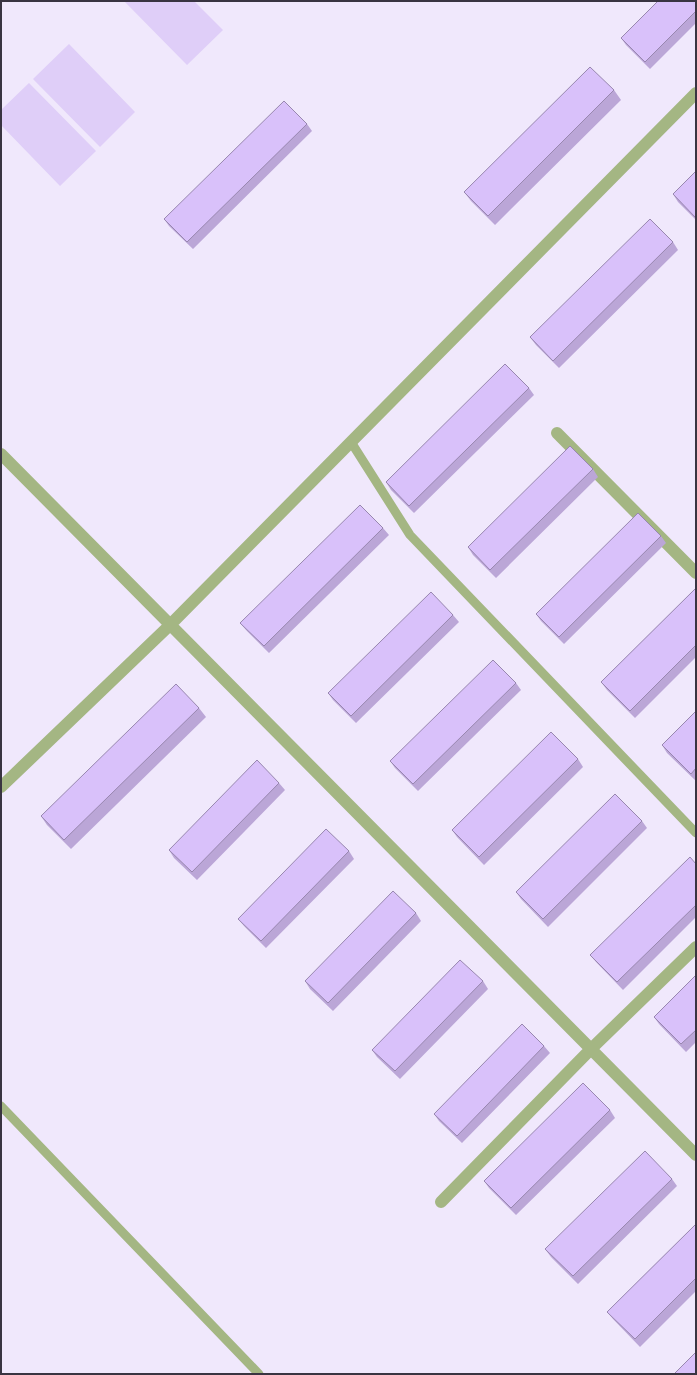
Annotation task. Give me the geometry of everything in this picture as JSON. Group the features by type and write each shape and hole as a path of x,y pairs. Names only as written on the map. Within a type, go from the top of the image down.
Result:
{"street":[{"path":"1,787 170,625 696,93"},
{"path":"557,433 696,573"},
{"path":"1,454 696,1156"},
{"path":"441,1202 591,1049 696,947"}],"lane":[{"path":"351,442 410,535 696,833"},
{"path":"1,1106 259,1374"}],"shaded area":[{"path":"124,1 194,1 223,30 187,65"},
{"path":"69,44 135,112 100,147 33,79"},
{"path":"29,83 96,151 60,186 1,125 1,110"}],"building":[{"path":"658,1 696,1 696,11 645,62 621,38"},
{"path":"590,67 614,90 488,216 464,192"},
{"path":"284,101 307,124 187,242 164,219"},
{"path":"696,171 696,218 673,194"},
{"path":"650,219 673,242 553,361 530,337"},
{"path":"505,364 529,388 409,506 386,482"},
{"path":"570,446 593,469 490,570 468,547"},
{"path":"360,505 383,528 264,646 240,623"},
{"path":"638,513 661,536 559,637 536,614"},
{"path":"696,588 696,645 630,711 601,682"},
{"path":"431,592 453,615 351,716 328,693"},
{"path":"493,660 516,683 413,784 390,761"},
{"path":"176,684 199,708 64,840 41,816"},
{"path":"696,711 696,768 691,774 662,745"},
{"path":"551,732 578,759 479,857 452,830"},
{"path":"257,760 279,783 192,872 169,850"},
{"path":"615,794 642,821 543,919 516,892"},
{"path":"326,829 349,851 261,941 238,919"},
{"path":"690,857 696,864 696,905 617,982 590,955"},
{"path":"393,891 416,913 328,1003 305,981"},
{"path":"460,960 483,981 395,1071 372,1050"},
{"path":"696,975 696,1030 681,1044 654,1017"},
{"path":"522,1024 544,1046 457,1136 434,1114"},
{"path":"583,1083 610,1110 511,1208 484,1181"},
{"path":"645,1151 672,1179 573,1276 545,1249"},
{"path":"696,1224 696,1278 635,1339 607,1312"},
{"path":"696,1352 696,1374 674,1374"}]}
